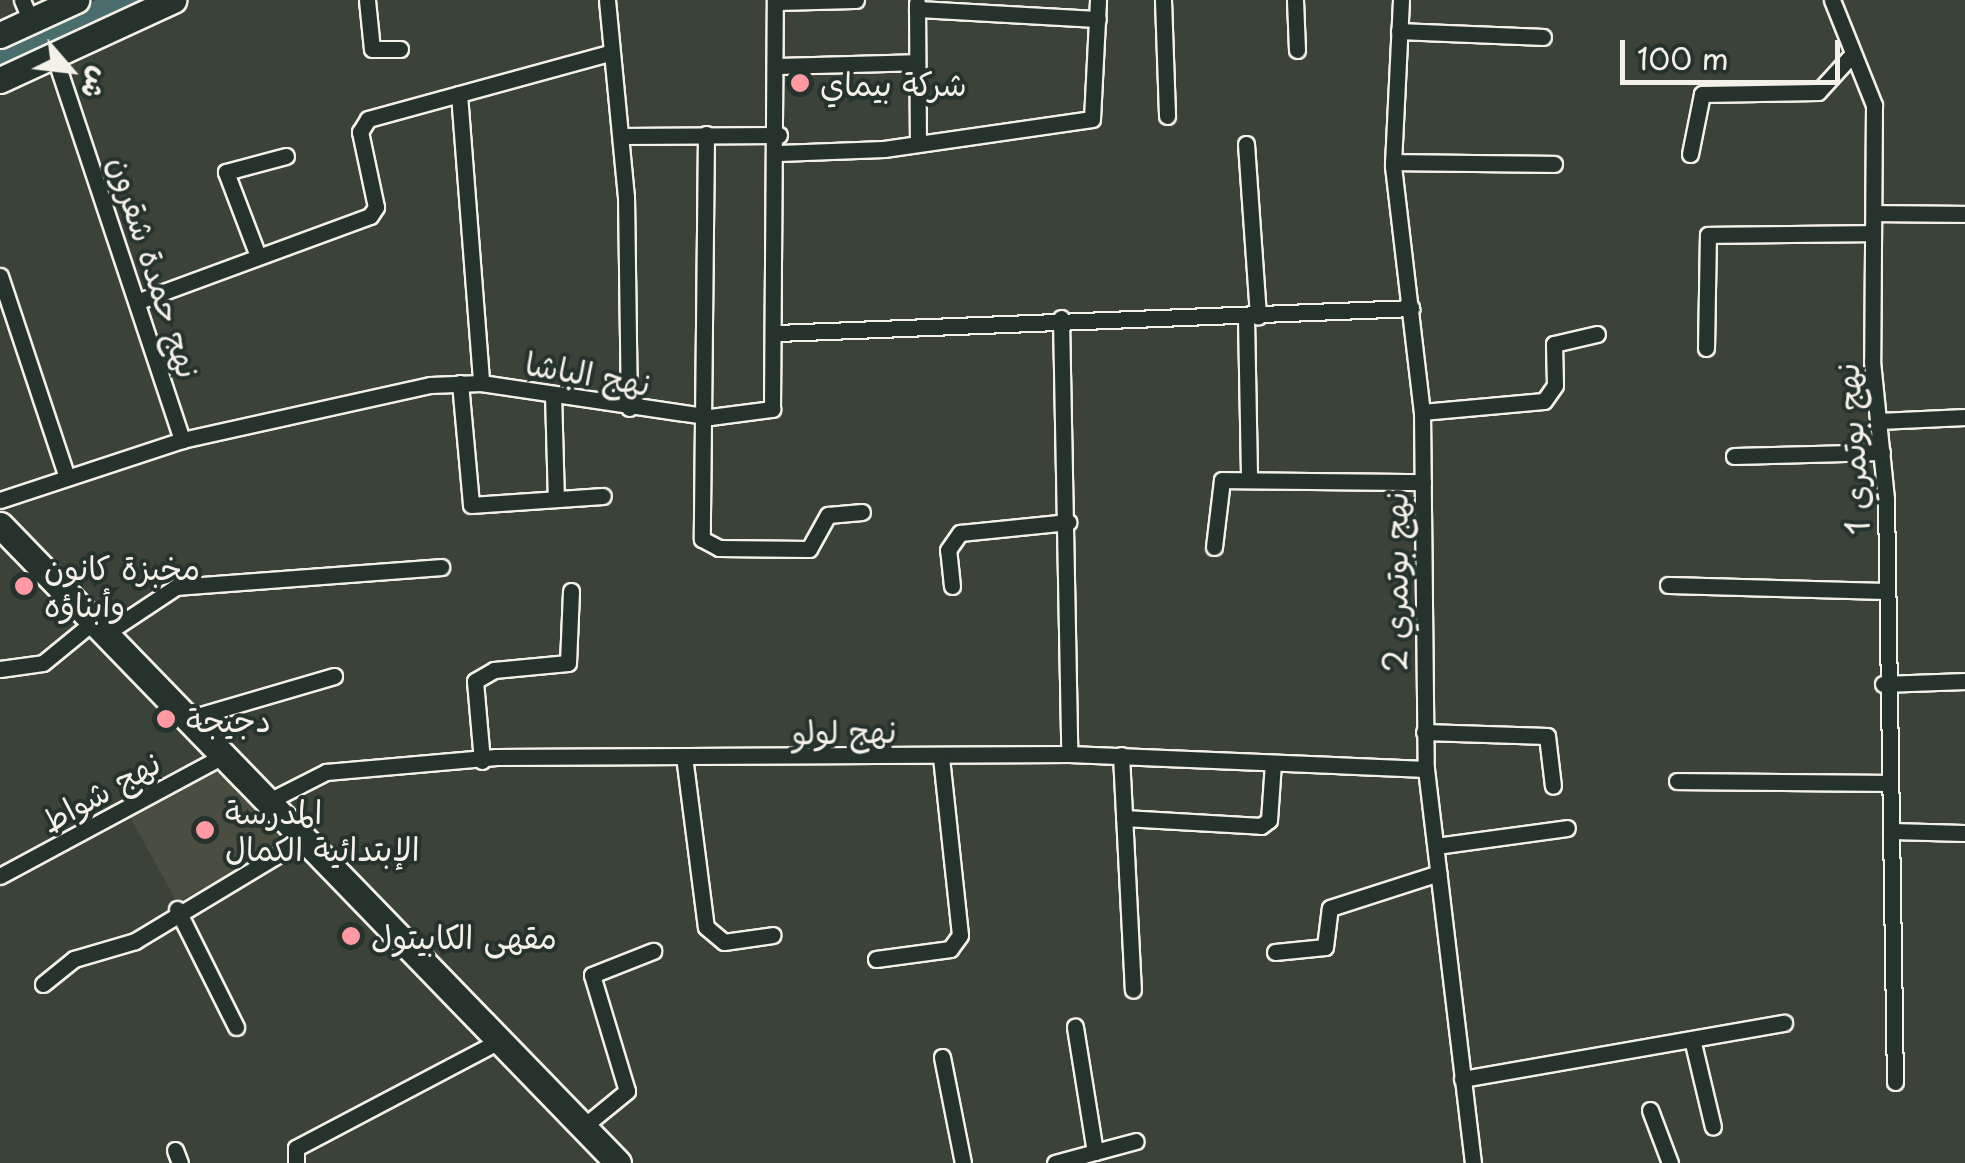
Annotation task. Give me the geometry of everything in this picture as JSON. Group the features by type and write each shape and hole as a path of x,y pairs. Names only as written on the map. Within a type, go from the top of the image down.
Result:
{"main road":[{"path":"0,36 26,11 76,0"},
{"path":"0,80 173,0"},
{"path":"0,525 104,624 618,1163"}],"street":[{"path":"367,0 372,49 400,49"},
{"path":"607,0 609,53 622,136 629,408"},
{"path":"775,1 856,0"},
{"path":"779,153 1092,120 1098,0"},
{"path":"1163,0 1167,116"},
{"path":"1296,0 1297,50"},
{"name":"نهج بوتمري 2","path":"1402,0 1393,162 1422,412 1426,769 1473,1163"},
{"name":"نهج بوتمري 1","path":"1832,0 1848,58 1874,105 1873,232 1886,591 1883,684 1891,831 1895,1082"},
{"name":"نهج الباشا","path":"0,500 182,440 460,383 710,417 772,409 779,153 775,1"},
{"path":"918,139 917,5 1098,19"},
{"path":"1398,31 1543,38"},
{"path":"139,301 370,216 376,207 360,132 368,119 609,53"},
{"name":"نهج حمدة شقرون","path":"54,55 139,301 182,440"},
{"path":"1690,154 1702,94 1818,92 1848,58"},
{"path":"776,66 916,62"},
{"path":"460,94 481,383"},
{"path":"706,134 710,417 700,532 708,544 809,550 828,515 862,512"},
{"path":"622,136 779,135"},
{"path":"1246,144 1252,318 1249,478"},
{"path":"258,256 226,172 286,156"},
{"path":"1393,162 1554,164"},
{"path":"1874,213 1965,214"},
{"path":"1706,348 1707,235 1873,232"},
{"path":"0,276 67,477"},
{"path":"777,334 1061,318 1252,318 1412,308"},
{"path":"1061,318 1068,522 1069,754"},
{"path":"1422,412 1544,402 1555,386 1554,344 1597,334"},
{"path":"460,383 471,505 603,496"},
{"path":"554,394 556,499"},
{"path":"1879,421 1965,417"},
{"path":"1734,456 1882,452"},
{"path":"1214,547 1216,486 1249,478 1423,482"},
{"path":"952,586 948,550 960,532 1068,522"},
{"path":"0,669 43,663 104,624 176,587 441,567"},
{"path":"1668,585 1886,591"},
{"path":"482,762 475,682 494,670 568,663 571,591"},
{"path":"194,717 334,676"},
{"path":"1883,684 1965,681"},
{"path":"1424,732 1547,736 1553,786"},
{"name":"نهج شواط","path":"0,876 227,754"},
{"name":"نهج لولو","path":"270,800 326,772 482,762 684,756 1069,754 1426,769"},
{"path":"1121,755 1133,990"},
{"path":"684,756 706,926 724,942 774,935"},
{"path":"876,960 950,950 960,935 941,756"},
{"path":"1124,818 1261,826 1270,820 1273,763"},
{"path":"1677,781 1887,783"},
{"path":"1436,846 1567,828"},
{"path":"1891,831 1965,833"},
{"path":"43,984 74,959 149,934 178,909 306,838"},
{"path":"1275,952 1325,948 1330,908 1438,873"},
{"path":"178,909 236,1027"},
{"path":"583,1127 627,1090 592,975 653,951"},
{"path":"1462,1079 1784,1022"},
{"path":"1075,1027 1095,1152"},
{"path":"1692,1039 1713,1127"},
{"path":"296,1163 296,1148 501,1040"},
{"path":"942,1058 963,1163"},
{"path":"1650,1110 1670,1163"},
{"path":"1055,1163 1136,1141"}],"shaded area":[{"name":"المدرسة الإبتدائية الكمال","path":"217,770 285,843 177,902 130,817"}],"water":[{"path":"96,0 152,0 0,70 0,44"}],"place":[{"name":"شركة بيماي","path":"800,83"},
{"name":"مخبزة كانون وأبناؤه","path":"24,586"},
{"name":"دجيجة","path":"166,719"},
{"name":"المدرسة الإبتدائية الكمال","path":"205,830"},
{"name":"مقهى الكابيتول","path":"351,936"}]}
